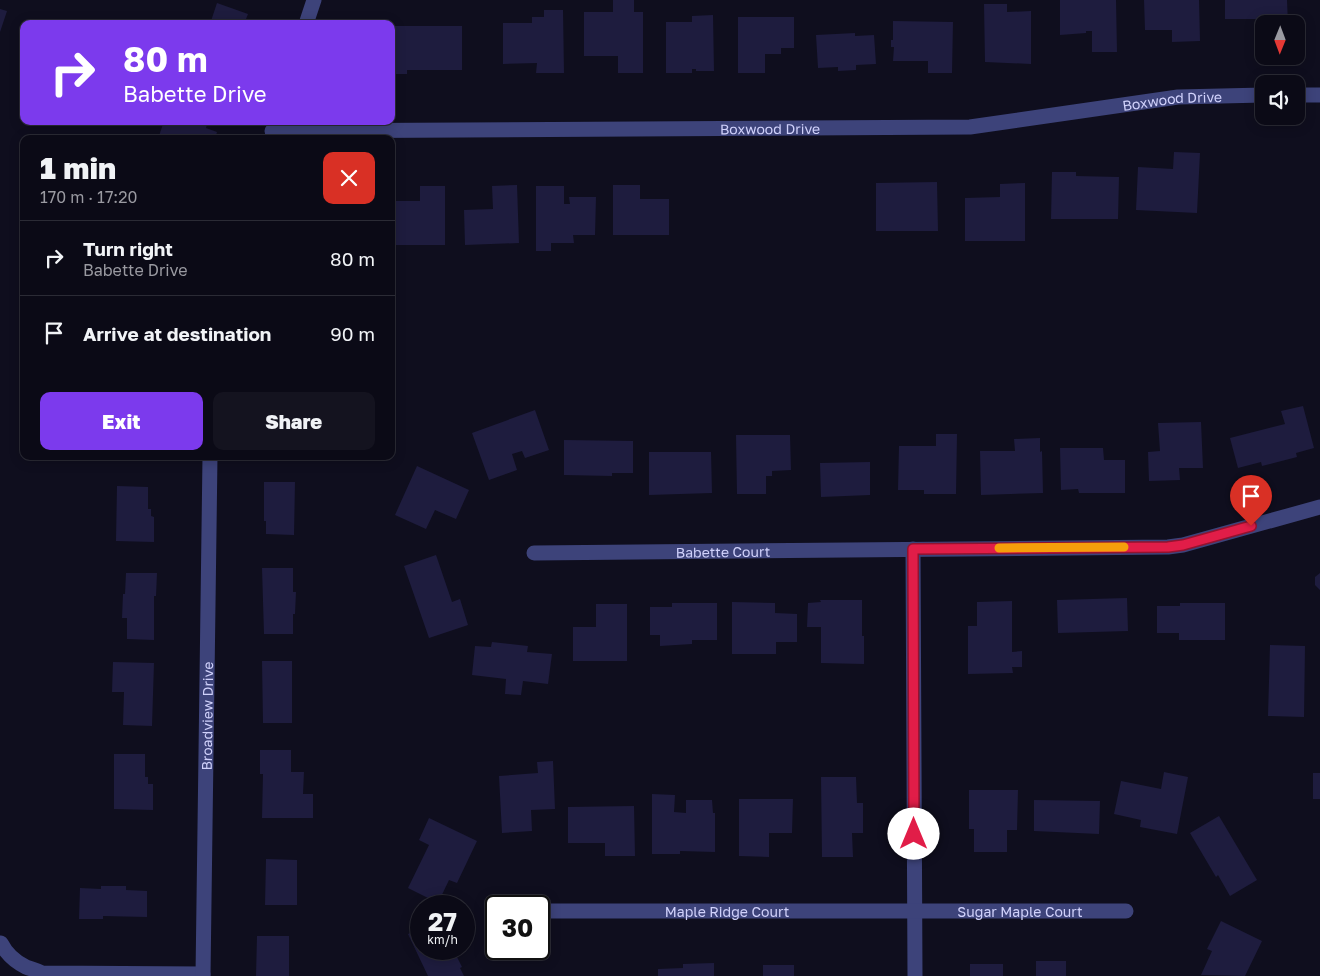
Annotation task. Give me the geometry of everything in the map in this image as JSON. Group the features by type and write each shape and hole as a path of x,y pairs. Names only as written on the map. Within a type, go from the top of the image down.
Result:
{"street":[{"path":"307,20 314,0"},
{"name":"Boxwood Drive","path":"273,130 970,127 1178,97 1255,95"},
{"path":"1305,95 1320,95"},
{"name":"Broadview Drive","path":"203,975 210,460"},
{"name":"Babette Court","path":"534,553 1183,545 1320,507"},
{"path":"913,549 915,976"},
{"name":"Sugar Maple Court","path":"915,910 1126,911"},
{"name":"Maple Ridge Court","path":"550,911 915,910"},
{"path":"1,943 15,960 26,967 42,973 203,975"}],"building":[{"path":"613,0 634,0 634,12 643,12 643,73 618,73 618,56 584,56 584,12 613,12"},
{"path":"1060,0 1116,0 1117,52 1092,52 1092,31 1060,35"},
{"path":"1144,0 1199,0 1200,41 1172,42 1172,30 1145,30"},
{"path":"1225,0 1287,0 1288,15 1255,15 1255,19 1225,19"},
{"path":"217,3 248,14 246,20 211,20"},
{"path":"984,4 1007,4 1007,12 1031,11 1031,64 985,62"},
{"path":"0,9 7,11 0,32"},
{"path":"544,10 563,10 564,73 536,73 537,63 503,64 503,23 532,23 532,17 544,17"},
{"path":"713,15 714,71 696,71 696,69 692,69 692,73 666,73 666,22 692,22 692,16"},
{"path":"738,17 794,17 794,48 781,48 781,54 765,54 765,73 738,73"},
{"path":"893,21 953,22 952,73 928,73 928,61 893,61 894,47 891,47 891,40 893,40"},
{"path":"395,26 462,26 462,70 407,70 407,74 395,74"},
{"path":"855,33 855,36 874,35 876,64 856,65 856,70 838,71 838,67 818,68 816,35"},
{"path":"163,125 207,125 206,128 217,132 216,135 159,135"},
{"path":"1174,152 1200,153 1197,213 1136,210 1138,167 1173,169"},
{"path":"1052,172 1076,172 1076,176 1119,177 1118,219 1051,219"},
{"path":"937,182 938,231 876,231 876,183"},
{"path":"1025,183 1025,241 965,241 965,198 1000,197 1000,184"},
{"path":"517,185 519,243 465,245 464,210 493,209 492,186"},
{"path":"613,185 640,185 640,199 669,199 669,235 613,235"},
{"path":"420,186 445,186 445,245 395,245 395,201 420,201"},
{"path":"536,186 564,186 564,204 570,204 569,197 596,197 595,235 573,235 574,243 551,243 551,251 536,251"},
{"path":"1303,406 1314,448 1296,453 1297,457 1262,466 1261,462 1238,468 1230,438 1285,424 1281,411"},
{"path":"535,410 549,450 525,458 522,451 512,454 517,470 489,480 472,433"},
{"path":"1201,422 1203,468 1179,468 1180,480 1149,481 1148,452 1160,451 1158,423"},
{"path":"936,434 957,434 956,494 924,494 924,490 898,490 899,446 936,446"},
{"path":"736,435 790,435 791,470 772,471 772,476 766,476 766,494 737,494"},
{"path":"1040,438 1043,493 981,495 980,451 1015,451 1014,439"},
{"path":"564,440 633,441 633,473 612,473 612,476 564,475"},
{"path":"1060,448 1103,448 1104,460 1125,460 1125,493 1079,493 1078,489 1061,490"},
{"path":"649,452 711,452 712,493 649,495"},
{"path":"870,462 870,495 821,497 820,463"},
{"path":"417,466 469,490 456,519 435,510 426,529 395,515"},
{"path":"264,482 295,482 294,535 266,534"},
{"path":"117,486 148,487 148,509 151,509 151,516 154,517 154,542 116,541"},
{"path":"436,555 452,602 460,599 468,625 429,638 404,566"},
{"path":"262,568 293,568 293,592 296,592 293,634 264,634"},
{"path":"126,573 157,573 156,596 154,596 154,640 127,639 127,618 122,618"},
{"path":"1320,573 1320,590 1315,585 1315,577"},
{"path":"1127,598 1128,631 1058,633 1057,600"},
{"path":"820,600 862,600 864,664 821,663 821,627 807,627 808,603 821,602"},
{"path":"1012,601 1012,652 1022,651 1022,667 1012,667 1013,673 968,674 968,626 977,626 977,602"},
{"path":"732,602 775,603 775,613 797,614 797,642 776,642 776,654 732,654"},
{"path":"672,603 717,603 717,640 692,640 692,644 660,646 660,635 650,635 650,607 672,607"},
{"path":"1180,603 1225,603 1225,640 1179,640 1179,633 1157,633 1157,606 1180,606"},
{"path":"596,604 627,604 627,661 573,661 573,627 596,627"},
{"path":"492,642 528,646 527,652 552,654 548,684 523,681 521,695 505,694 506,679 472,675 475,646 491,647"},
{"path":"1270,645 1305,646 1304,717 1268,716"},
{"path":"262,661 292,661 292,723 263,723"},
{"path":"113,662 154,663 152,726 123,725 124,692 112,692"},
{"path":"260,750 291,750 291,772 304,772 303,794 313,794 313,818 262,818 263,774 260,774"},
{"path":"114,754 145,754 145,777 148,777 148,784 153,784 153,810 114,809"},
{"path":"553,761 555,809 531,810 532,831 502,833 499,776 538,773 537,762"},
{"path":"1164,772 1188,777 1177,834 1140,827 1141,820 1114,814 1121,781 1161,789"},
{"path":"1313,773 1320,773 1320,799 1313,799"},
{"path":"821,777 856,777 857,803 863,803 863,833 852,833 853,857 822,857"},
{"path":"969,790 1018,790 1017,830 1007,830 1007,852 974,852 974,829 969,829"},
{"path":"652,794 675,795 674,812 686,813 686,800 712,800 713,813 715,813 715,852 680,851 680,854 652,854"},
{"path":"739,799 793,799 792,833 769,833 769,857 739,856"},
{"path":"1034,800 1100,801 1099,834 1034,831"},
{"path":"634,806 635,856 605,856 605,843 568,843 568,807"},
{"path":"1219,816 1257,880 1230,896 1218,875 1216,877 1190,833"},
{"path":"429,818 477,841 457,883 449,880 442,895 422,895 408,888 429,845 419,840"},
{"path":"266,859 297,860 297,905 265,905"},
{"path":"101,886 126,886 126,890 147,891 147,917 103,916 103,919 79,919 80,888 101,889"},
{"path":"1221,921 1262,941 1245,976 1201,975 1212,951 1207,949"},
{"path":"257,936 289,936 289,976 256,976"},
{"path":"420,960 458,960 464,976 428,976"},
{"path":"1036,961 1066,961 1066,976 1036,976"},
{"path":"714,963 714,976 658,976 658,969 683,968 683,964"},
{"path":"970,964 1003,964 1003,976 970,976"},
{"path":"763,965 794,965 794,976 763,976"}],"slow traffic":[{"path":"999,548 1124,547"}],"route":[{"path":"914,834 913,549 1168,547 1183,545 1251,526"}]}
